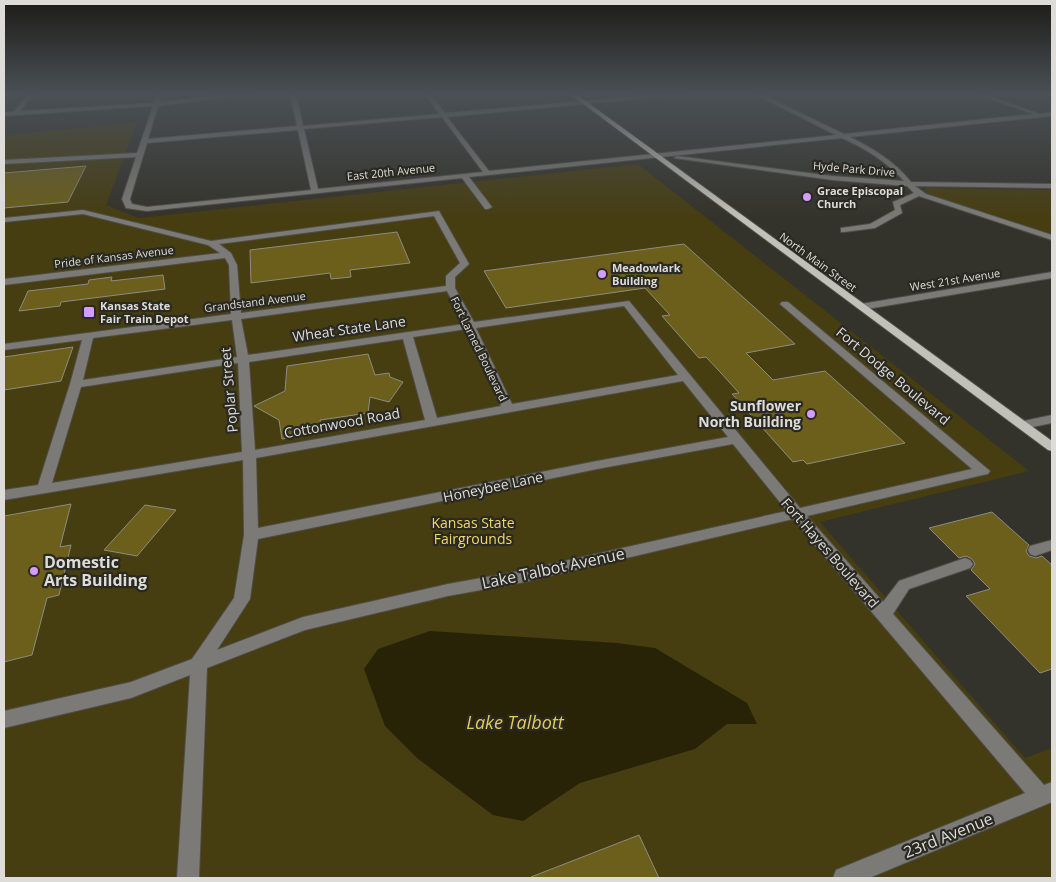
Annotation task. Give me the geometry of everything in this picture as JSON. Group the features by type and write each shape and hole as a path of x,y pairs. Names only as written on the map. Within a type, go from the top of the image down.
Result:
{"main road":[{"name":"North Main Street","path":"627,135 1052,447"}],"street":[{"path":"103,218 129,206 126,199 147,135"},
{"path":"145,141 215,135"},
{"path":"303,135 315,191"},
{"path":"458,135 487,173"},
{"path":"655,156 852,135"},
{"path":"844,136 888,160 918,193 930,199 1052,238"},
{"path":"4,162 140,155"},
{"name":"East 20th Avenue","path":"129,206 147,209 655,156"},
{"name":"Hyde Park Drive","path":"655,156 817,176 910,184 995,188 1052,186"},
{"path":"464,176 488,208"},
{"path":"844,230 872,226 899,210 896,204 900,200 918,193"},
{"path":"4,232 8,220 83,212 211,243 228,255"},
{"name":"Fort Larned Boulevard","path":"211,243 436,213 465,264 451,276 450,288 470,325 508,408"},
{"name":"Pride of Kansas Avenue","path":"4,282 228,255"},
{"name":"Poplar Street","path":"199,662 242,599 251,535 249,455 243,359 236,318 232,265 228,255"},
{"name":"West 21st Avenue","path":"861,307 1052,275"},
{"name":"Grandstand Avenue","path":"4,347 236,318 450,288"},
{"name":"Wheat State Lane","path":"76,384 626,303"},
{"name":"Fort Hayes Boulevard","path":"626,303 796,513 883,615 1046,795"},
{"name":"Fort Dodge Boulevard","path":"785,304 983,471"},
{"path":"407,335 432,422"},
{"path":"43,489 76,384 88,336"},
{"name":"Cottonwood Road","path":"4,495 249,455 684,377"},
{"path":"1023,425 1052,419"},
{"name":"Honeybee Lane","path":"251,535 597,465 736,440"},
{"name":"Lake Talbot Avenue","path":"4,720 131,690 199,662 303,624 448,590 520,577 983,471"},
{"path":"1035,550 1052,545"},
{"path":"883,615 904,585 965,564"},
{"path":"188,878 199,662"},
{"name":"23rd Avenue","path":"844,878 1046,795"}],"green space":[{"name":"Kansas State Fairgrounds","path":"4,135 132,135 106,205 139,218 638,164 1029,471 820,522 1025,758 1052,748 1052,878 4,878"},
{"path":"926,188 1052,190 1052,234 932,196 923,191"}],"water":[{"name":"Lake Talbott","path":"430,631 617,643 655,648 747,703 757,724 727,724 695,749 580,783 523,821 493,815 417,758 385,726 364,669 378,649"}],"building":[{"path":"86,166 68,202 4,208 4,173"},
{"path":"397,232 410,263 350,270 351,277 331,279 330,273 251,283 250,250"},
{"path":"684,244 795,344 746,353 773,380 825,371 905,443 807,464 803,460 793,462 732,394 739,393 706,357 699,358 662,316 670,315 645,288 506,308 484,271"},
{"path":"163,275 165,289 61,302 60,306 19,311 28,291 88,284 89,280 112,277 111,281"},
{"path":"73,347 61,381 4,390 4,357"},
{"path":"368,354 375,375 389,373 390,377 403,382 389,402 370,397 368,413 320,420 321,432 282,439 279,420 254,406 285,391 287,366"},
{"name":"Domestic Arts Building","path":"71,504 60,547 71,545 59,595 47,598 32,655 4,662 4,516"},
{"path":"145,505 176,510 137,556 104,550"},
{"path":"992,512 1029,545 1026,551 1029,556 1036,558 1042,556 1052,565 1052,669 1040,673 966,596 990,589 971,570 975,564 972,559 966,556 959,558 929,528"},
{"path":"639,835 659,878 531,878 531,877"}],"place":[{"name":"Grace Episcopal Church","path":"807,197"},
{"name":"Meadowlark Building","path":"602,274"},
{"name":"Kansas State Fair Train Depot","path":"89,312"},
{"name":"Sunflower North Building","path":"811,414"},
{"name":"Domestic Arts Building","path":"34,571"}]}
